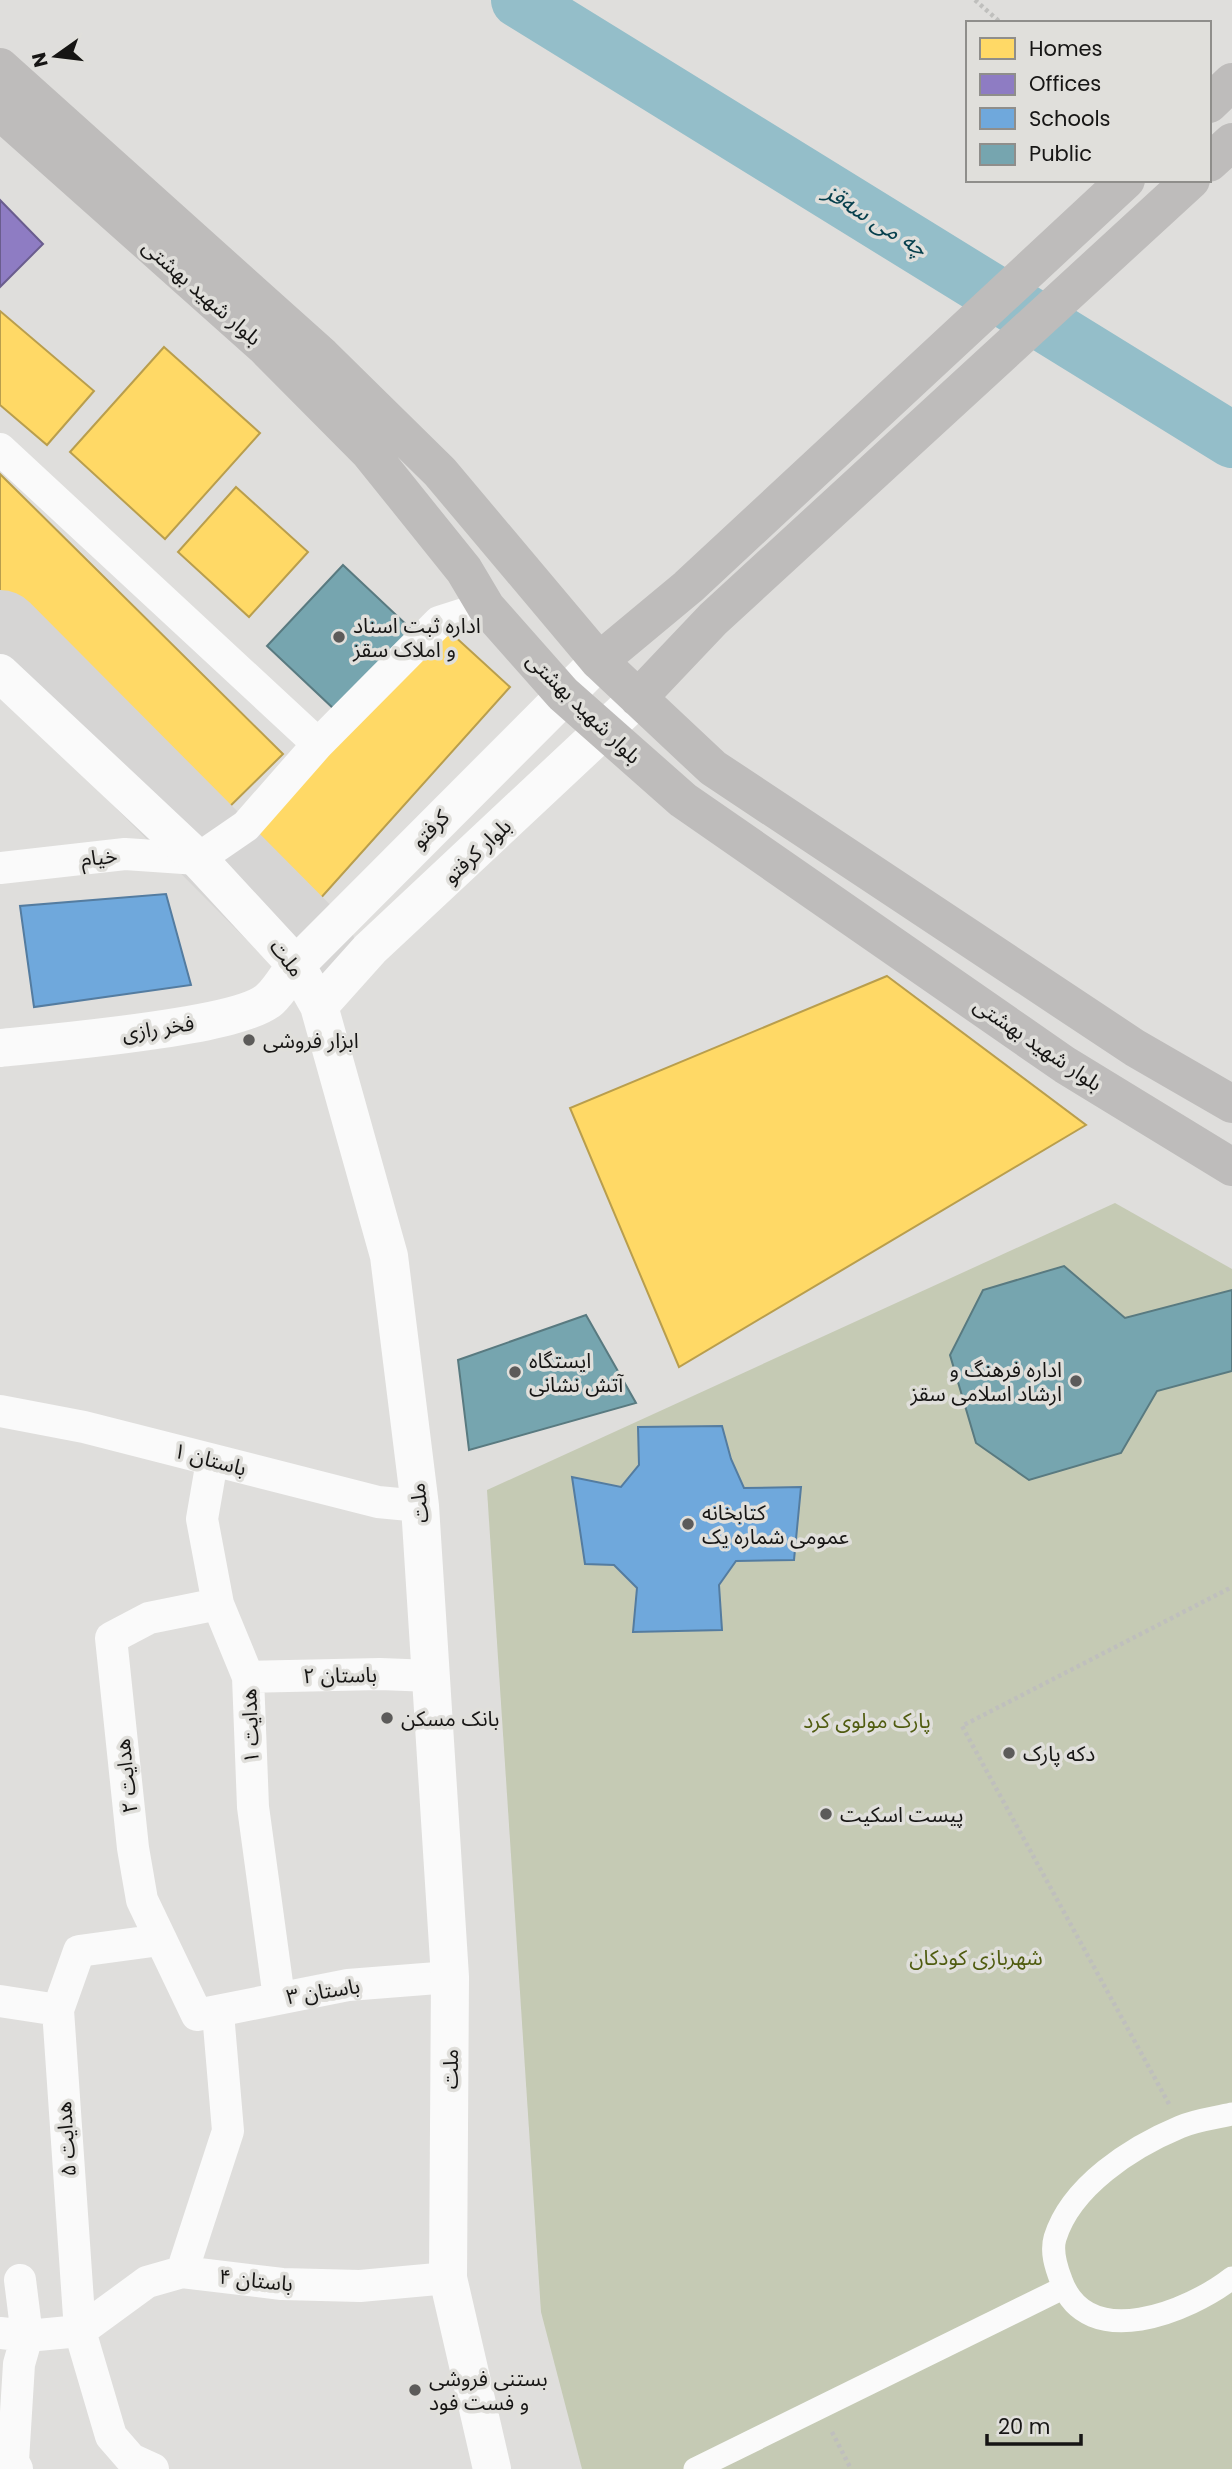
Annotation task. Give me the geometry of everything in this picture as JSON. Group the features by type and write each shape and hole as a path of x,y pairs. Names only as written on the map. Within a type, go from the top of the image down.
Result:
{"main road":[{"name":"بلوار شهید بهشتی","path":"0,67 323,356 440,472 599,661 713,768 1135,1048 1232,1104"},
{"path":"1211,102 1232,82"},
{"name":"بلوار شهید بهشتی","path":"0,111 264,346 370,453 464,570 486,607 563,694 683,800 1065,1065 1232,1167"},
{"path":"1211,161 1232,142"},
{"path":"599,661 688,587 1124,182"},
{"path":"638,698 713,619 1189,182"}],"street":[{"path":"0,449 318,744"},
{"path":"198,859 246,826 318,744 439,622 486,607"},
{"name":"کرفتو","path":"296,965 563,694 599,661"},
{"name":"ملت","path":"0,673 198,859 296,965 319,1006 388,1256 420,1506 450,1977 448,2278 492,2469"},
{"name":"بلوار کرفتو","path":"319,1006 370,949 605,732 638,698"},
{"name":"خیام","path":"0,868 125,854 198,859"},
{"name":"فخر رازی","path":"0,1048 85,1039 239,1015 269,1000 296,965"},
{"name":"باستان ۱","path":"0,1411 83,1427 377,1502 420,1506"},
{"name":"هدایت ۱","path":"212,1461 202,1519 218,1604 248,1677 253,1807 279,1998"},
{"name":"هدایت ۲","path":"208,2014 160,1940 142,1900 133,1848 111,1638 149,1618 218,1604"},
{"name":"باستان ۲","path":"248,1677 380,1674 432,1676"},
{"name":"هدایت ۵","path":"153,2469 131,2459 111,2435 80,2330 58,2010 79,1951 160,1940"},
{"name":"باستان ۳","path":"208,2014 348,1985 450,1977"},
{"path":"0,2001 58,2010"},
{"path":"182,2272 228,2131 208,2014"},
{"path":"1232,2114 1181,2126 1131,2153 1077,2197 1055,2239 1055,2264 1063,2288 1081,2308 1100,2318 1147,2319 1172,2312 1212,2293 1232,2278"},
{"name":"باستان ۴","path":"80,2330 147,2282 182,2272 282,2284 360,2286 448,2278"},
{"path":"17,2469 13,2461 19,2364 14,2335 20,2280"},
{"path":"695,2469 1063,2288"},
{"path":"14,2335 80,2330"}],"path":[{"path":"975,0 999,21"},
{"path":"1181,2126 962,1726 1232,1587"},
{"path":"821,2409 851,2469"}],"green space":[{"name":"پارک مولوی کرد","path":"1115,1203 1232,1269 1232,2469 582,2469 541,2312 487,1490"}],"building: Homes":[{"path":"0,311 94,391 47,445 0,405"},
{"path":"164,347 260,433 165,539 70,452"},
{"path":"0,474 283,754 218,818 0,613"},
{"path":"236,487 308,552 249,617 178,552"},
{"path":"439,622 510,687 310,910 238,845"},
{"path":"887,976 1086,1125 679,1367 570,1108"}],"building: Offices":[{"path":"0,200 43,244 0,287"}],"building: Schools":[{"path":"166,894 191,985 34,1007 20,906"},
{"name":"کتابخانه عمومی شماره یک","path":"722,1426 731,1459 744,1488 801,1487 794,1560 736,1561 719,1585 722,1630 633,1632 637,1588 614,1565 585,1564 572,1477 621,1487 639,1465 638,1427"}],"building: Public":[{"name":"اداره ثبت اسناد و املاک سقز","path":"343,565 411,629 335,710 267,646"},
{"name":"اداره فرهنگ و ارشاد اسلامی سقز","path":"1064,1266 1125,1318 1232,1290 1232,1371 1157,1391 1121,1453 1029,1480 976,1443 950,1355 983,1290"},
{"path":"586,1315 636,1403 469,1450 458,1360"}],"waterway":[{"name":"چە می سەقز","path":"519,0 1232,440"}],"taxiway":[{"path":"0,632 313,947"}],"place":[{"name":"اداره ثبت اسناد و املاک سقز","path":"339,637"},
{"name":"ابزار فروشی","path":"249,1040"},
{"name":"ایستگاه آتش نشانی","path":"515,1372"},
{"name":"اداره فرهنگ و ارشاد اسلامی سقز","path":"1076,1381"},
{"name":"کتابخانه عمومی شماره یک","path":"688,1524"},
{"name":"بانک مسکن","path":"387,1718"},
{"name":"دکه پارک","path":"1009,1753"},
{"name":"پیست اسکیت","path":"826,1814"},
{"name":"بستنی فروشی و فست فود","path":"415,2390"}],"park label":[{"name":"شهربازی کودکان","path":"976,1957"}]}
